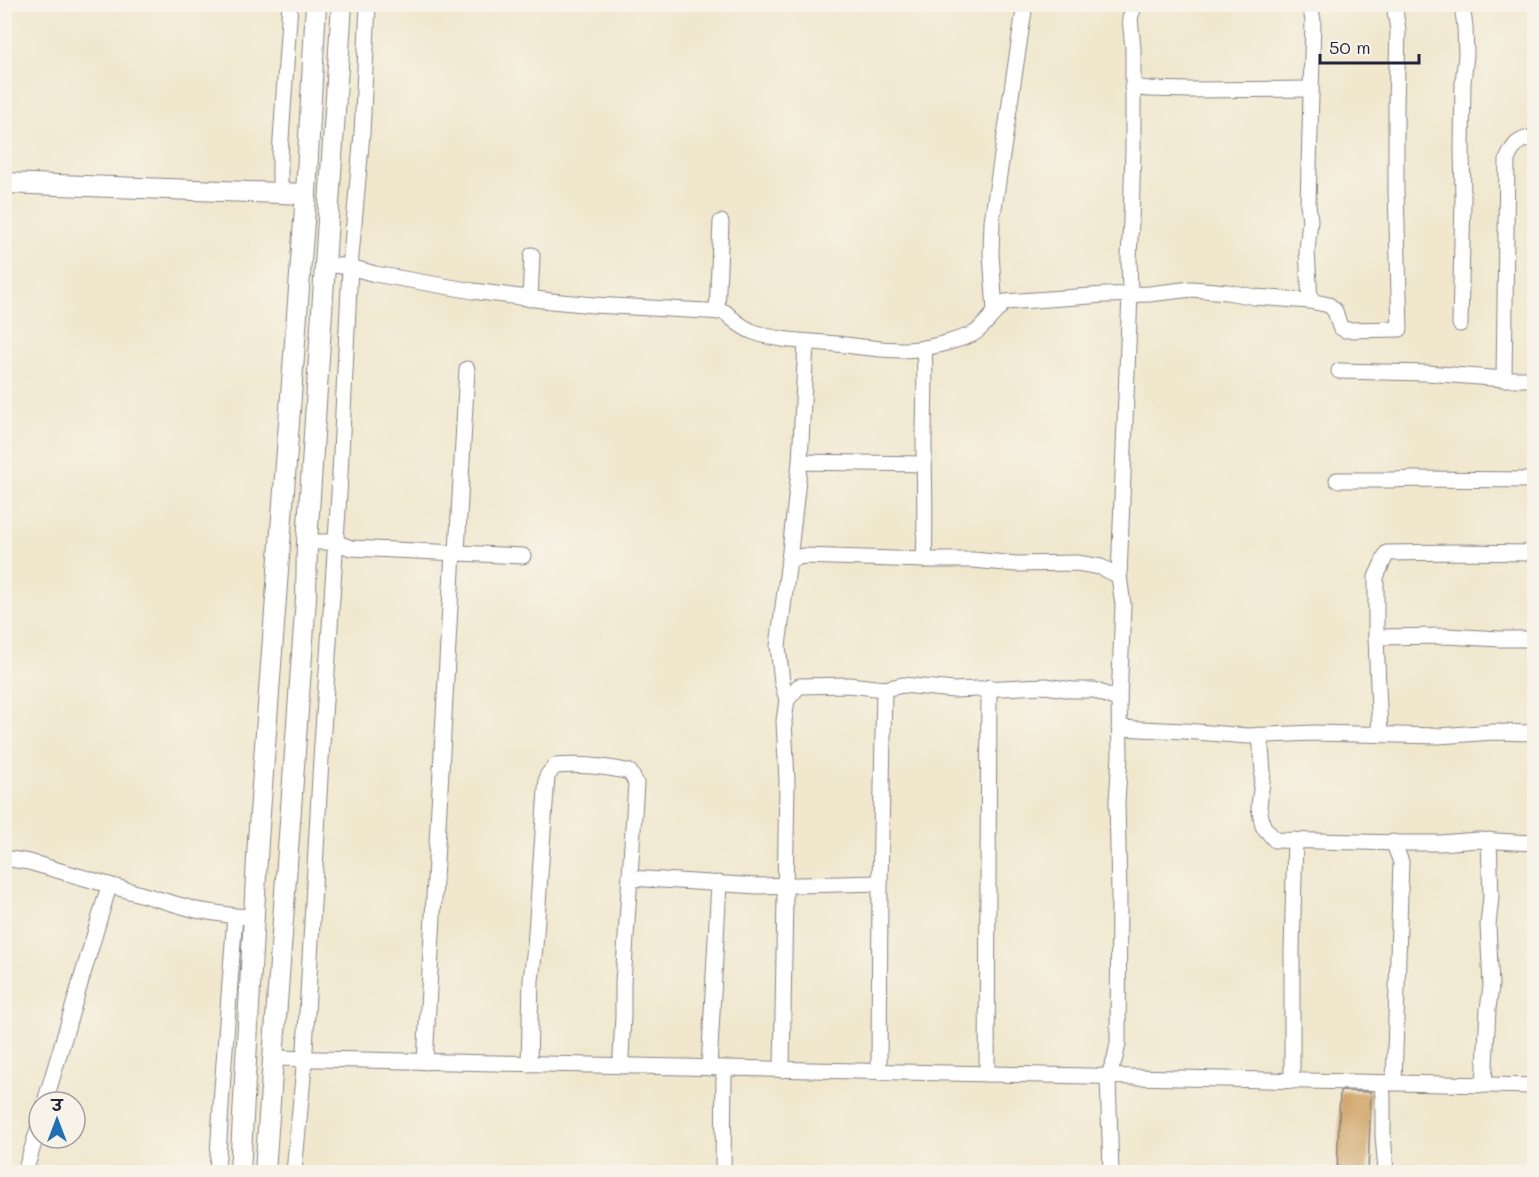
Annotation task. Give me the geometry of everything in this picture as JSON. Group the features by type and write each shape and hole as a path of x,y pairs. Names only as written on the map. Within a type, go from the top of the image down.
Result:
{"street":[{"path":"280,193 280,155 290,4"},
{"path":"217,1173 222,1089 261,805 302,262 316,4"},
{"path":"265,1173 306,598 307,542 342,4"},
{"path":"294,1173 304,1060 347,356 350,267 362,134 368,4"},
{"path":"995,311 991,254 992,221 1025,4"},
{"path":"1310,4 1313,21 1308,204 1310,220 1307,251 1310,301"},
{"path":"302,262 350,267 375,274 530,299 725,312 736,323 766,336 806,342 885,348 924,348 975,333 1005,302 1075,296 1149,294 1192,289 1329,305 1335,311 1340,327 1345,330 1400,329 1396,190 1398,30 1394,4"},
{"path":"1460,4 1465,27 1466,56 1463,82 1460,324"},
{"path":"1111,1173 1108,1077 1118,1043 1117,801 1120,756 1122,605 1119,576 1133,148 1133,49 1130,18 1134,7"},
{"path":"1132,87 1159,90 1311,89"},
{"path":"1504,379 1507,160 1514,146 1527,138 1534,138"},
{"path":"4,183 306,194"},
{"path":"717,312 721,222"},
{"path":"530,299 532,255"},
{"path":"782,1070 787,781 784,722 787,700 782,682 778,646 800,462 806,342"},
{"path":"924,348 926,525 924,560"},
{"path":"425,1062 467,369"},
{"path":"1339,371 1534,379"},
{"path":"800,462 924,464"},
{"path":"1337,480 1534,480"},
{"path":"307,542 335,542 351,548 523,556"},
{"path":"1380,734 1376,577 1387,553 1534,553"},
{"path":"789,560 803,556 973,560 1016,564 1077,563 1101,567 1119,576"},
{"path":"1376,637 1447,636 1534,639"},
{"path":"787,700 799,686 849,685 884,689 903,685 954,690 1046,686 1072,690 1094,690 1119,700"},
{"path":"987,1074 989,687"},
{"path":"879,1072 879,932 884,689"},
{"path":"1119,728 1260,735 1314,733 1439,736 1493,732 1534,733"},
{"path":"1260,735 1263,772 1259,807 1263,826 1275,840 1440,843 1490,840 1534,843"},
{"path":"528,1064 531,980 547,776 555,766 578,765 616,768 630,772 636,783 623,983 622,1066"},
{"path":"1292,1081 1295,840"},
{"path":"1484,1085 1491,986 1488,925 1491,897 1490,840"},
{"path":"1386,1173 1383,1097 1388,1083 1401,862 1393,842"},
{"path":"4,858 29,862 196,910 244,917"},
{"path":"630,878 758,886 880,883"},
{"path":"709,1068 719,883"},
{"path":"49,1090 110,886"},
{"path":"240,1173 244,917"},
{"path":"274,1058 1534,1086"},
{"path":"723,1173 724,1069"},
{"path":"26,1173 32,1150"}],"building":[{"path":"1340,1091 1371,1092 1368,1173 1337,1173"}]}
